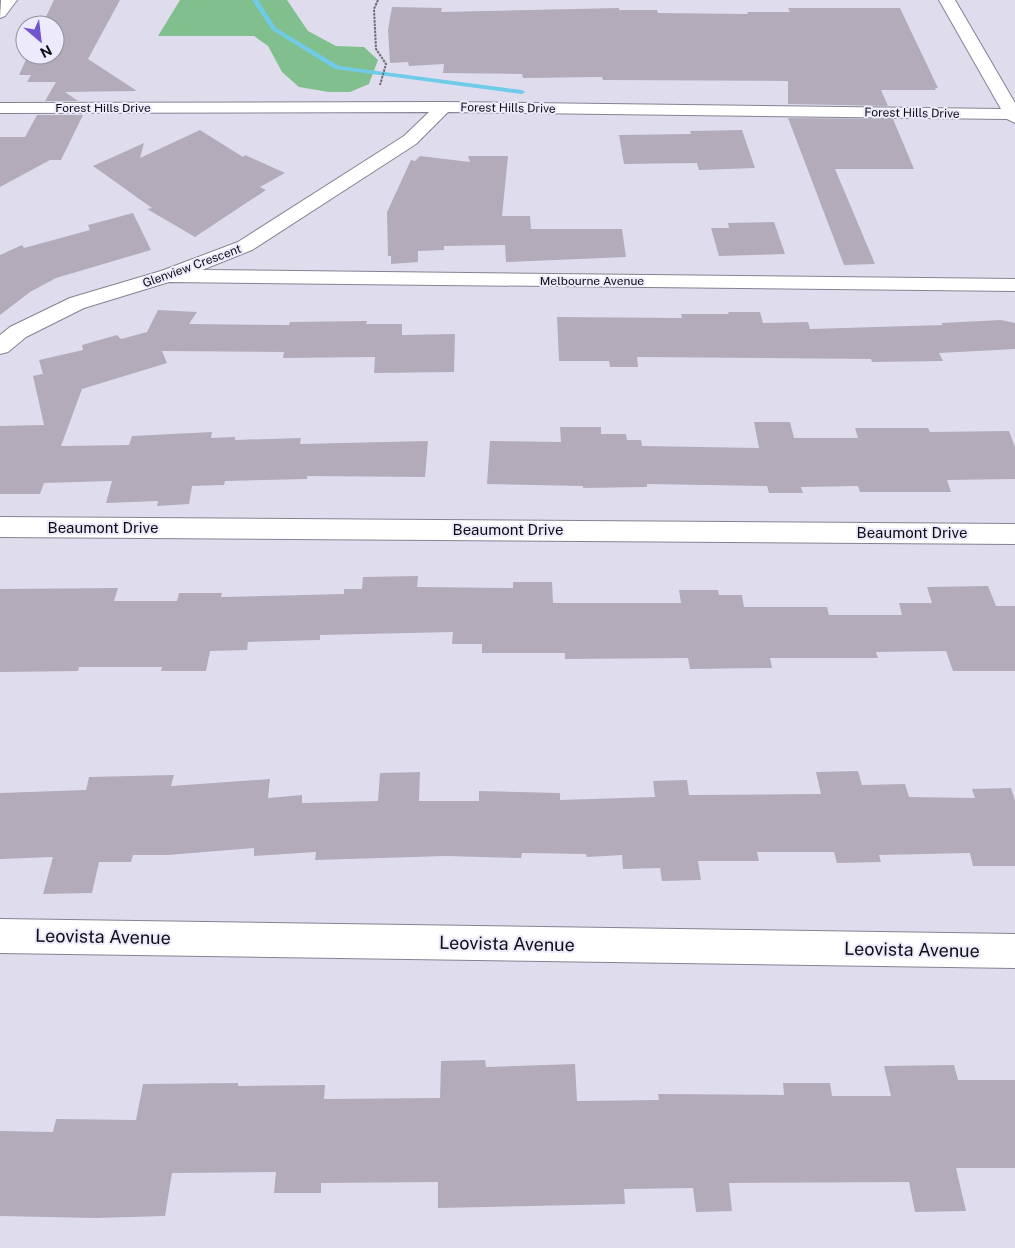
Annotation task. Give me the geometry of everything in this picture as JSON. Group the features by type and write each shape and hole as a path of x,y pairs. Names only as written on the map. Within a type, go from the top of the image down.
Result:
{"street":[{"path":"0,12 9,0"},
{"path":"947,0 1014,115"},
{"name":"Forest Hills Drive","path":"0,108 444,108 1014,115"},
{"name":"Glenview Crescent","path":"0,348 18,332 77,303 168,276 245,246 410,140 444,108"},
{"name":"Melbourne Avenue","path":"168,276 1015,285"},
{"name":"Beaumont Drive","path":"0,527 1015,534"},
{"name":"Leovista Avenue","path":"0,936 1015,951"}],"path":[{"path":"378,0 374,10 376,48 386,64 379,90"}],"green space":[{"path":"180,0 287,0 308,31 336,46 364,47 378,60 369,84 350,92 329,92 299,87 282,72 268,46 254,36 158,36"}],"building":[{"path":"54,0 120,0 88,59 137,91 65,92 78,101 45,101 56,82 27,82 31,75 19,75 24,65 65,65 65,15 47,15"},
{"path":"392,7 442,8 441,12 619,8 619,10 657,10 658,13 748,14 747,12 790,12 788,8 900,8 938,88 935,88 936,90 881,90 888,106 788,104 788,81 603,80 602,77 523,78 522,74 443,73 444,64 409,66 408,62 390,63 388,30"},
{"path":"37,115 83,115 61,160 50,160 0,187 0,137 25,137"},
{"path":"788,118 893,119 914,169 835,169 875,264 844,265"},
{"path":"200,130 243,157 245,155 285,173 260,187 266,190 195,237 147,209 152,208 93,166 144,143 140,158"},
{"path":"742,130 755,168 699,170 697,163 624,164 619,135 691,134 690,131"},
{"path":"420,156 470,162 468,156 508,156 502,216 530,216 531,229 622,229 626,257 506,262 505,245 444,246 444,250 418,251 418,262 391,264 391,256 388,256 387,212 411,160 415,161"},
{"path":"133,213 151,250 56,278 30,292 0,315 0,255 22,245 24,248 90,230 88,225"},
{"path":"774,222 785,254 719,256 711,228 729,228 728,223"},
{"path":"158,310 197,312 189,324 289,325 290,322 367,321 366,324 402,324 402,335 455,334 454,372 374,373 375,357 283,358 284,352 162,351 167,363 82,389 61,446 129,445 132,436 212,432 211,438 235,437 235,440 301,438 300,444 428,441 425,477 307,476 307,479 225,481 224,485 192,486 189,504 157,506 158,501 106,503 112,481 44,483 40,494 0,494 0,426 44,425 33,376 43,374 39,360 83,350 82,345 117,335 121,339 147,332"},
{"path":"728,312 760,312 763,323 808,322 810,329 943,325 941,323 1001,320 1015,323 1015,349 939,353 943,361 872,362 871,359 637,357 638,367 610,367 609,361 559,361 557,317 682,318 681,314 729,314"},
{"path":"754,422 790,422 794,438 858,438 855,428 928,428 930,432 1009,431 1015,447 1015,479 947,480 951,492 860,492 858,486 801,487 803,493 769,493 767,486 647,484 647,487 583,488 583,486 487,484 490,441 561,442 560,427 601,427 601,434 626,434 627,440 641,440 642,446 759,448"},
{"path":"418,576 417,587 513,588 513,582 552,582 553,603 681,603 679,590 718,590 719,595 742,595 744,607 827,607 829,615 902,615 899,603 932,603 927,587 988,586 996,606 1015,606 1015,671 953,671 946,651 876,652 878,658 770,658 772,668 690,669 688,658 565,659 565,653 482,653 482,644 452,644 453,632 320,635 320,640 248,642 247,650 210,651 206,671 161,671 162,667 79,667 78,671 0,672 0,589 118,588 114,601 177,601 179,593 222,593 221,597 344,594 344,589 362,589 363,577"},
{"path":"858,771 862,785 905,784 909,797 975,798 972,789 1011,788 1015,801 1015,866 973,866 970,853 879,855 881,862 837,863 834,852 757,852 759,861 698,861 701,880 662,881 660,868 623,869 622,855 587,857 586,854 522,853 521,858 446,856 315,860 316,852 254,856 254,848 168,855 133,855 131,862 99,862 92,893 43,894 53,857 0,859 0,793 86,790 89,777 174,775 171,786 270,779 268,798 302,795 302,803 378,801 380,773 420,772 419,801 479,801 479,791 560,793 560,800 655,797 653,781 687,780 689,795 821,794 816,772"},
{"path":"485,1060 486,1067 575,1064 577,1101 659,1100 658,1094 784,1095 783,1083 830,1083 832,1096 891,1096 884,1066 954,1065 958,1080 1015,1080 1015,1168 956,1168 966,1211 915,1212 909,1182 729,1183 732,1211 696,1212 693,1188 624,1189 625,1204 438,1208 438,1182 321,1183 321,1193 274,1193 276,1172 172,1173 165,1216 96,1218 0,1216 0,1131 53,1132 56,1119 136,1120 143,1084 238,1083 238,1086 325,1085 324,1099 440,1098 441,1061"}],"waterway":[{"path":"255,0 274,29 337,68 522,92"}]}
